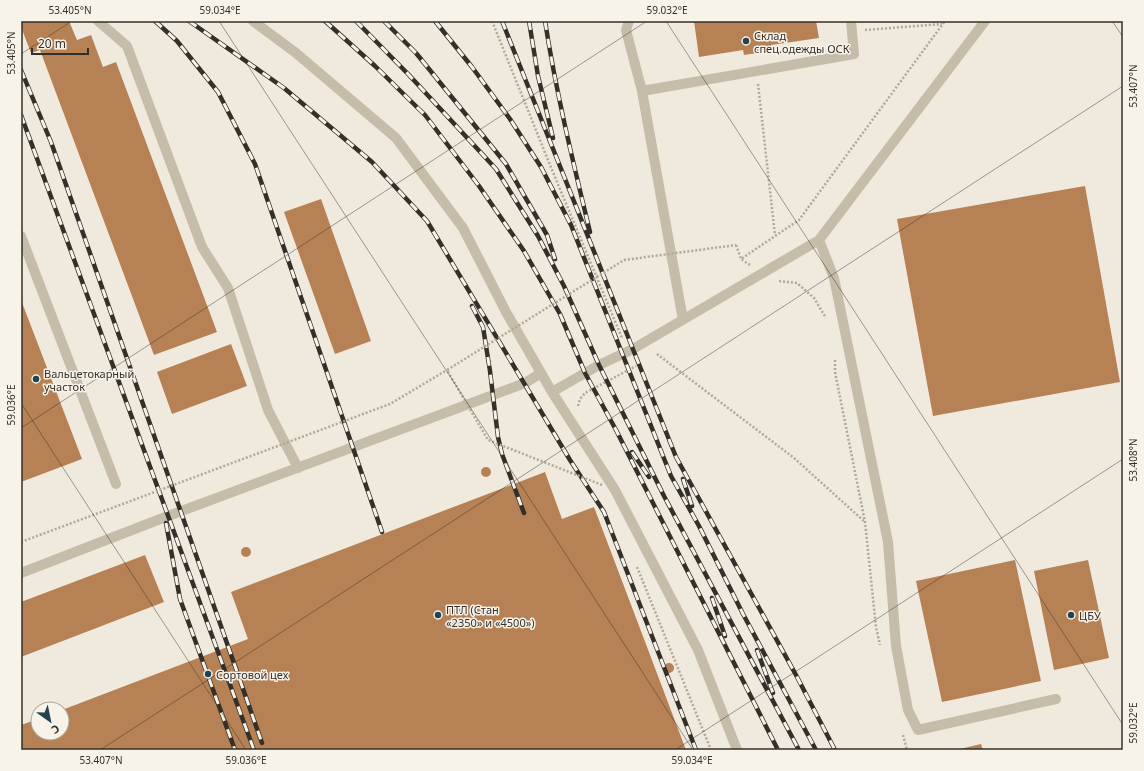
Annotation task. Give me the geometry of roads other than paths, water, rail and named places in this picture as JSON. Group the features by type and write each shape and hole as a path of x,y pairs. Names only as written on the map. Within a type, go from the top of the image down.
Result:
{"lane":[{"path":"98,21 127,46 202,247 228,288 268,410 298,468"},
{"path":"253,21 296,53 396,138 463,228 506,312 552,392 615,490 698,650 737,750"},
{"path":"629,21 626,30 642,91 683,320"},
{"path":"552,392 599,365 628,352 819,240 986,21"},
{"path":"642,91 854,54 852,26"},
{"path":"21,236 116,484"},
{"path":"819,240 834,278 888,542 896,646 908,710 918,730 1056,699"},
{"path":"21,573 168,516 525,383 541,373"}],"railway":[{"path":"155,21 177,41 218,92 255,164 382,532"},
{"path":"189,21 284,88 372,162 427,221 570,460 604,512 696,750"},
{"path":"325,21 375,66 425,115 479,186 524,251 560,314 585,373 616,430 778,750"},
{"path":"356,21 409,75 496,169 538,236 564,286 599,365 664,496 799,750"},
{"path":"384,21 416,53 506,164 547,235 555,259"},
{"path":"435,21 472,67 510,119 541,167 571,225 671,476 699,526 743,614 816,750"},
{"path":"502,21 676,457 796,675 835,750"},
{"path":"529,21 538,76 553,138"},
{"path":"545,21 549,48 571,153 590,232"},
{"path":"21,70 51,142 262,743"},
{"path":"21,115 254,750"},
{"path":"472,306 483,327 498,437 502,454 524,513"},
{"path":"632,452 649,477"},
{"path":"683,479 692,506"},
{"path":"166,523 180,599 235,750"},
{"path":"712,598 725,636"},
{"path":"757,650 773,693"}],"place":[{"name":"Склад спец.одежды ОСК","path":"746,41"},
{"name":"Вальцетокарный участок","path":"36,379"},
{"name":"ПТЛ (Стан «2350» и «4500»)","path":"438,615"},
{"name":"ЦБУ","path":"1071,615"},
{"name":"Сортовой цех","path":"208,674"}]}
